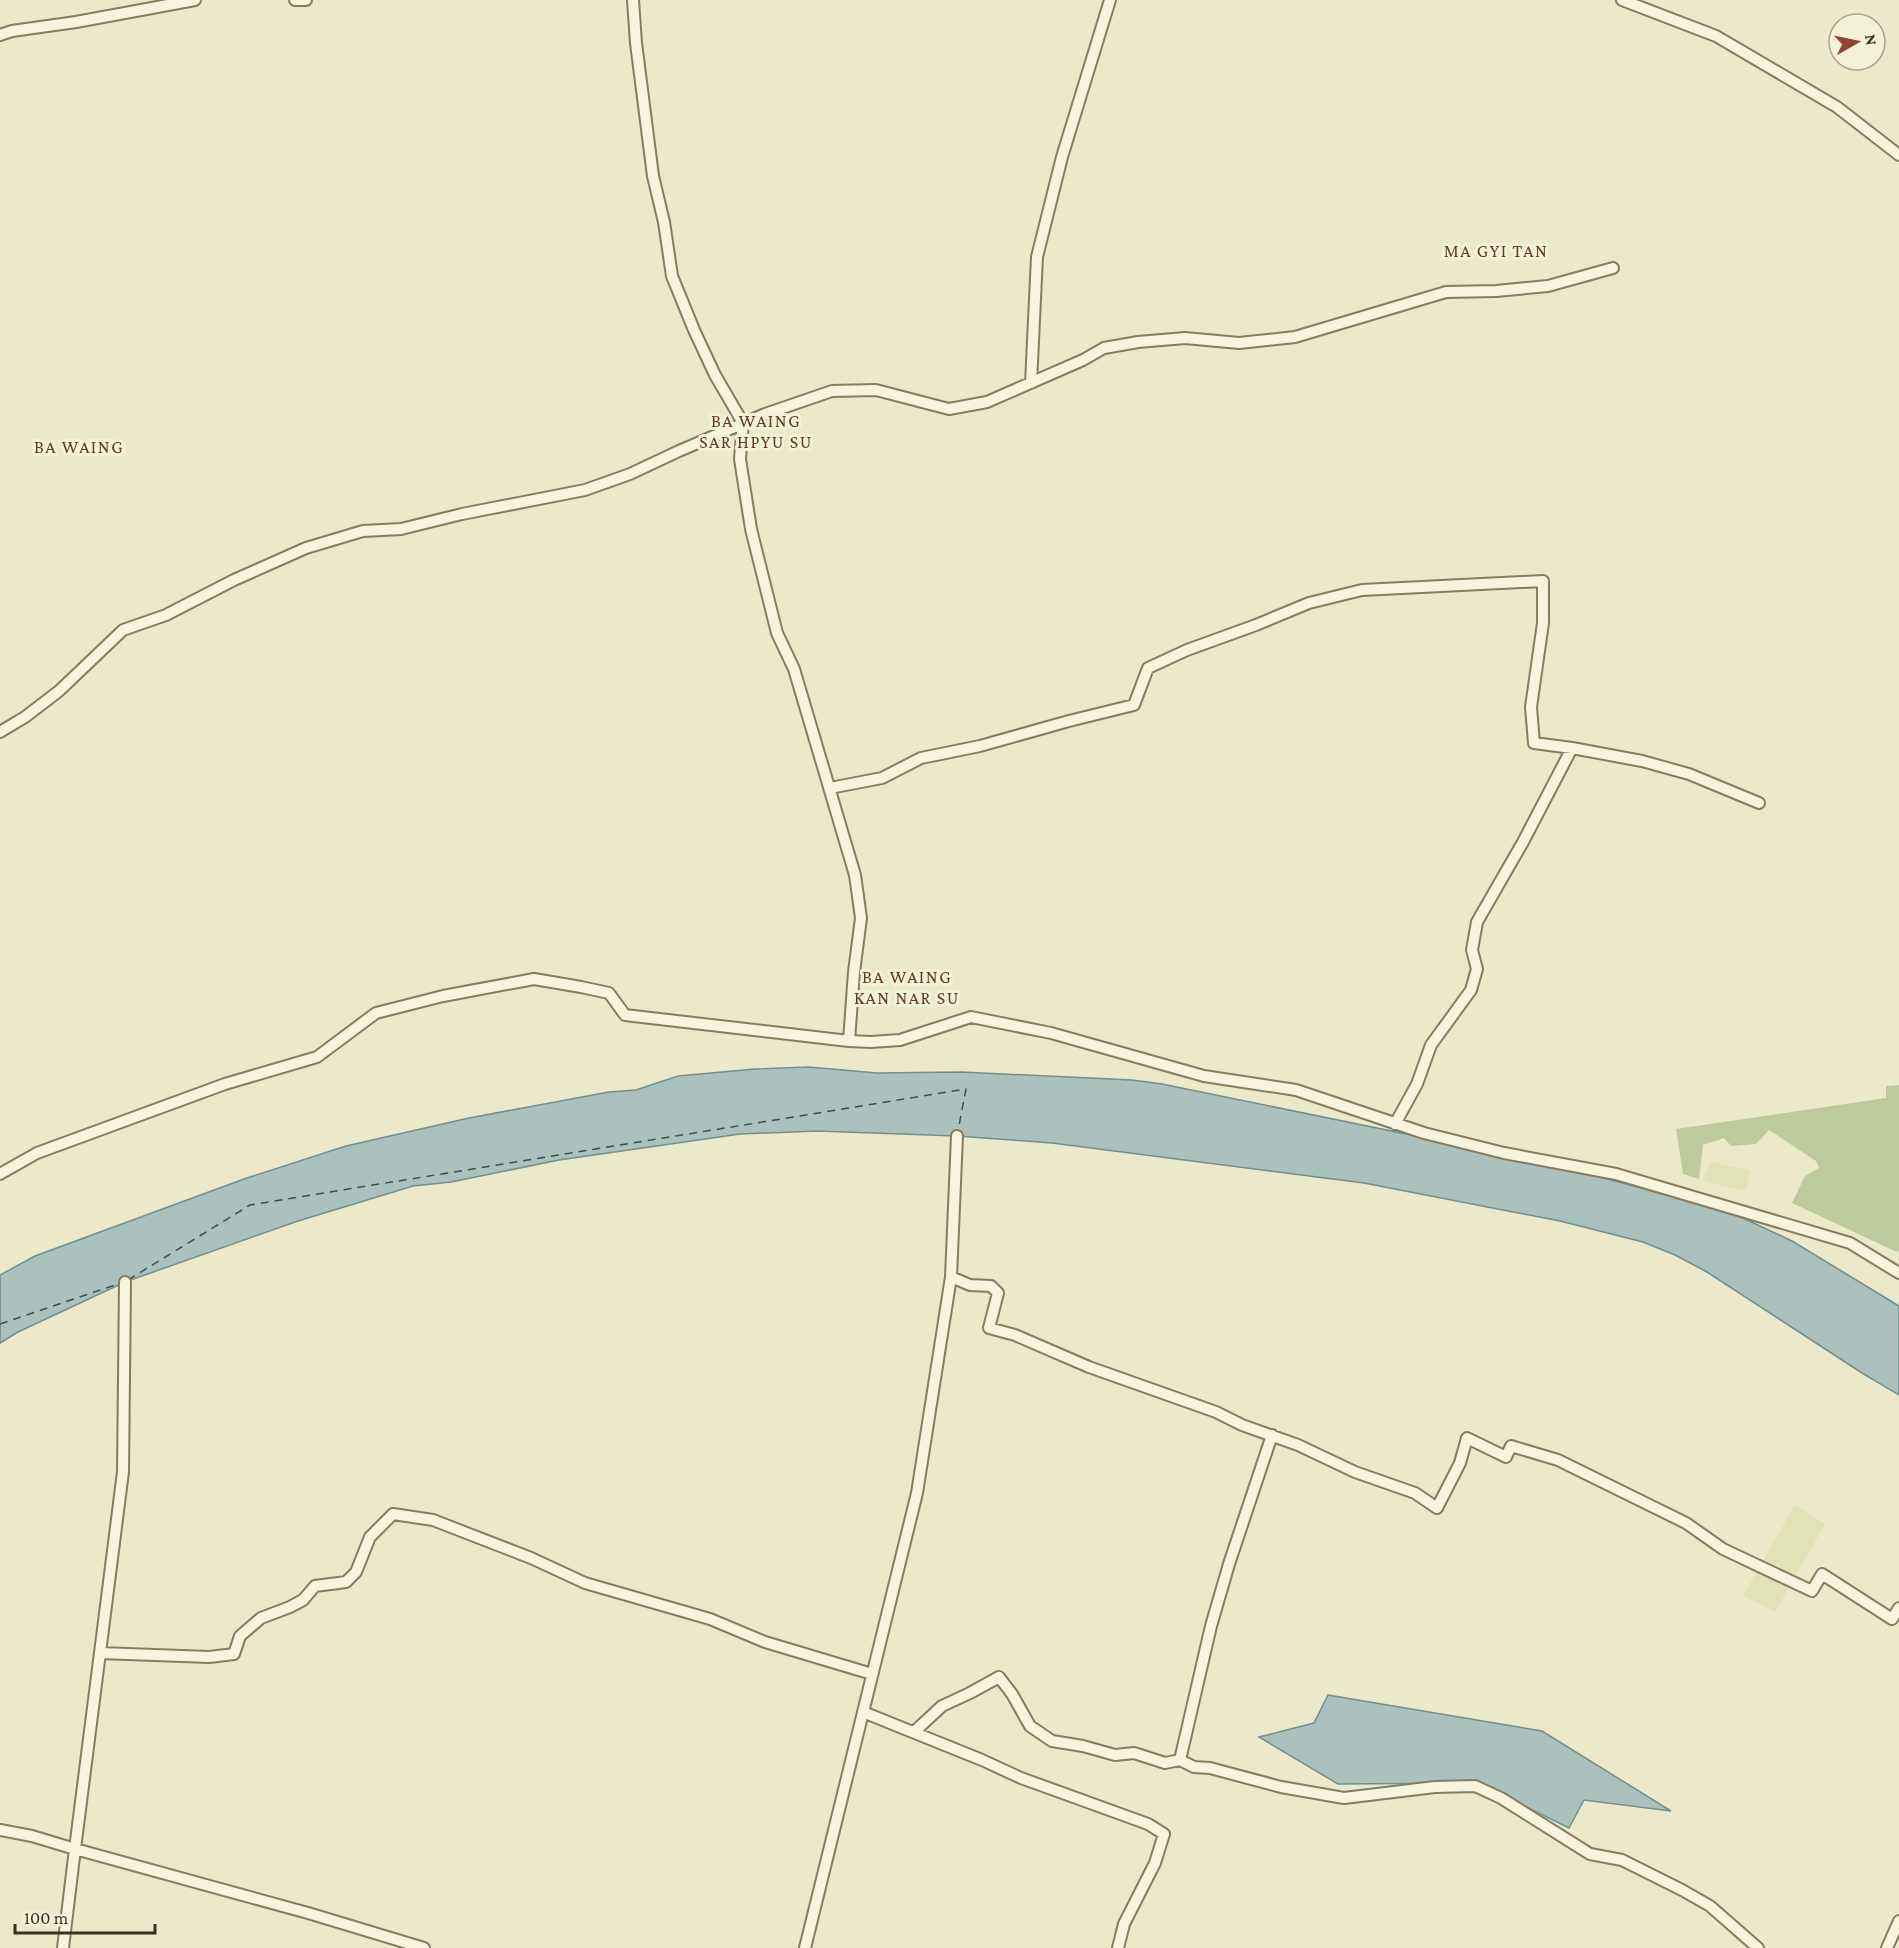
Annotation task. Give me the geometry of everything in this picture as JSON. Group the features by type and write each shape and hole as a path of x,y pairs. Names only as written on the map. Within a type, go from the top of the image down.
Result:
{"street":[{"path":"0,35 12,31 76,22 195,0"},
{"path":"295,0 306,0"},
{"path":"633,0 636,43 653,176 664,222 672,276 715,375 742,423 740,459 751,529 777,633 794,669 855,875 861,918 849,1041"},
{"path":"1031,383 1037,257 1062,157 1110,0"},
{"path":"1622,0 1716,36 1837,107 1899,155"},
{"path":"0,732 25,717 59,691 123,630 166,615 234,580 306,548 363,531 400,529 585,490 630,474 742,423 832,391 876,390 949,409 987,402 1083,360 1104,348 1185,338 1239,344 1295,337 1446,292 1496,291 1548,286 1613,268"},
{"path":"830,788 882,778 921,758 980,746 1134,705 1148,668 1187,650 1256,626 1309,603 1372,589 1543,581 1543,623 1531,707 1534,744 1572,748 1642,761 1689,774 1759,804"},
{"path":"1395,1124 1417,1084 1431,1045 1471,990 1478,969 1472,950 1477,922 1523,842 1572,748"},
{"path":"0,1174 37,1153 225,1084 317,1057 376,1012 442,996 534,979 609,993 625,1015 849,1041 900,1040 971,1017 1051,1033 1204,1076 1296,1090 1395,1124 1504,1153 1616,1174 1851,1243 1899,1273"},
{"path":"805,1948 917,1493 951,1277 957,1136"},
{"path":"951,1277 970,1284 991,1286 998,1293 989,1328 1015,1335 1089,1367 1216,1412 1242,1425 1332,1460 1355,1472 1415,1492 1437,1508 1460,1463 1467,1438 1506,1457 1511,1446 1558,1460 1608,1484 1686,1523 1723,1549 1812,1591 1822,1574 1892,1618 1899,1608"},
{"path":"63,1948 123,1472 125,1282"},
{"path":"1180,1760 1211,1626 1272,1435"},
{"path":"100,1653 209,1657 234,1654 240,1636 261,1618 303,1600 315,1586 346,1582 356,1572 370,1537 393,1514 434,1520 531,1558 585,1583 710,1619 765,1642 872,1674"},
{"path":"914,1732 942,1706 999,1677 1012,1694 1030,1726 1052,1742 1083,1746 1114,1755 1134,1753 1165,1763 1180,1760 1194,1767 1210,1768 1281,1787 1344,1798 1435,1787 1475,1786 1501,1798 1590,1854 1622,1860 1691,1895 1710,1906 1758,1948"},
{"path":"863,1712 1042,1786 1148,1824 1164,1834 1155,1863 1124,1924 1118,1948"},
{"path":"0,1830 32,1836 424,1948"},
{"path":"1887,1948 1899,1921"}],"green space":[{"path":"1899,1085 1899,1250 1897,1252 1792,1203 1805,1176 1819,1168 1816,1161 1769,1130 1756,1144 1731,1146 1724,1138 1703,1145 1699,1179 1683,1174 1676,1129 1886,1098 1886,1086"},
{"path":"1710,1162 1750,1170 1745,1191 1703,1181"},
{"path":"1795,1505 1825,1524 1775,1612 1743,1596"}],"water":[{"path":"809,1067 877,1073 962,1072 1132,1080 1162,1084 1543,1162 1728,1211 1792,1241 1899,1306 1899,1395 1707,1272 1675,1255 1643,1242 1560,1221 1364,1183 1052,1143 957,1136 817,1131 740,1134 559,1160 451,1182 413,1186 298,1221 125,1282 18,1332 0,1343 0,1275 35,1256 244,1179 346,1146 469,1118 609,1092 636,1090 678,1076"},
{"path":"1328,1695 1542,1731 1671,1811 1584,1800 1569,1828 1478,1783 1338,1784 1259,1737 1314,1723"}],"ferry route":[{"path":"128,1280 250,1205 966,1089 958,1131"},
{"path":"0,1324 121,1283"}],"district":[{"name":"MA GYI TAN","path":"1496,251"},
{"name":"BA WAING SAR HPYU SU","path":"756,431"},
{"name":"BA WAING","path":"79,447"},
{"name":"BA WAING KAN NAR SU","path":"907,987"}]}
